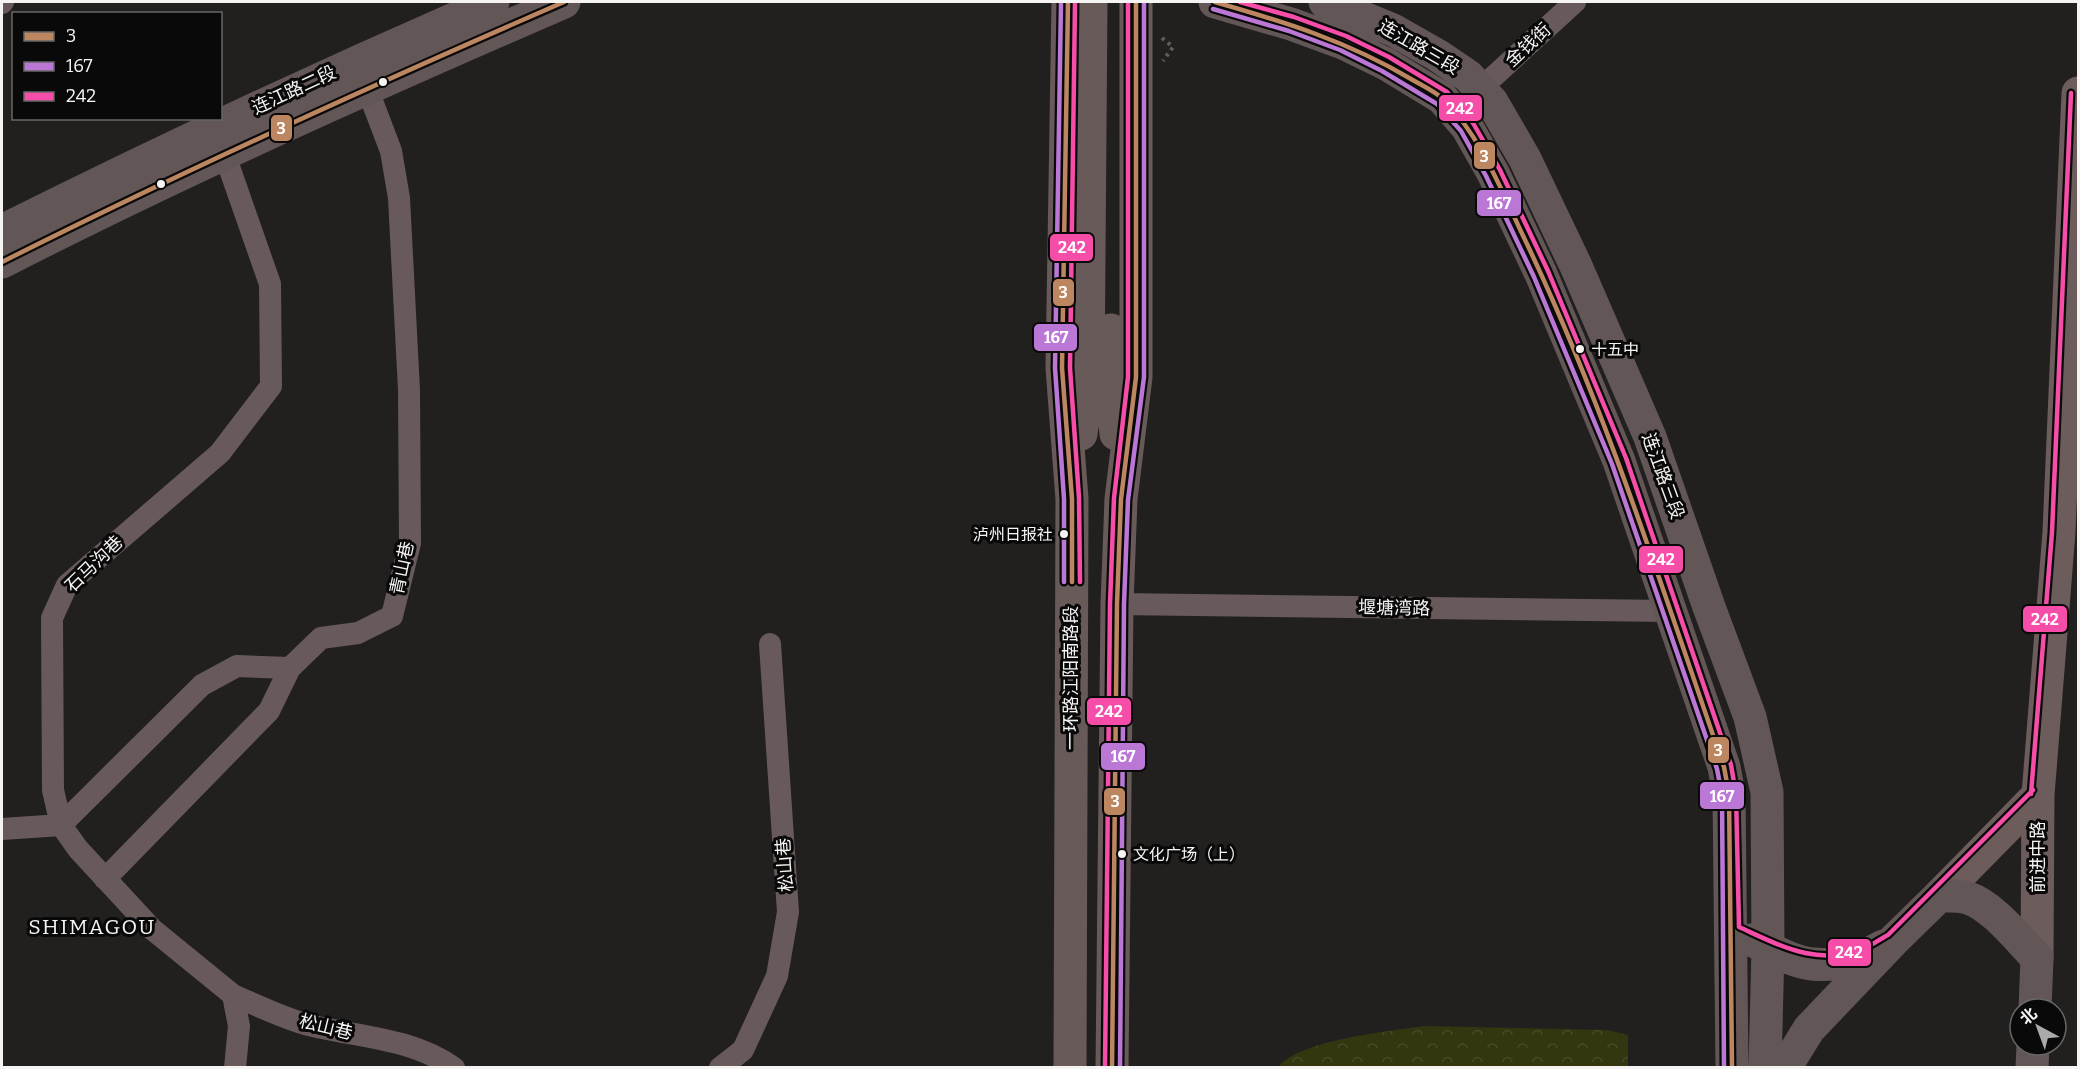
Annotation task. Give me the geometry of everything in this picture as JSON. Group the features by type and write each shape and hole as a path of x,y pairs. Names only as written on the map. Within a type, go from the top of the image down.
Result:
{"highway":[{"name":"连江路二段","path":"2,261 73,225 358,60 493,2"},
{"name":"连江路二段","path":"2,231 220,140 367,88 564,2"},
{"name":"连江路三段","path":"1215,2 1291,24 1343,44 1386,64 1442,98 1467,127 1493,173 1541,274 1623,470 1724,767 1727,785 1732,932 1732,1068"},
{"name":"连江路三段","path":"1325,2 1393,30 1467,76 1492,102 1525,159 1576,266 1645,426 1750,717 1767,792 1768,948 1765,1068"},
{"path":"1785,1068 1809,1029 1939,896 1966,898 1981,904 2037,958"},
{"path":"1732,932 1811,964 1850,961 1868,955 1893,941"},
{"name":"前进中路","path":"2035,997 2037,958"}],"main road":[{"name":"一环路江阳南路段","path":"1068,2 1062,368 1072,499 1070,1068"},
{"path":"1091,2 1100,383 1122,499"},
{"path":"1072,499 1100,383 1113,2"},
{"path":"1112,1068 1117,604 1122,499 1137,377 1136,2"},
{"path":"1066,63 1077,48 1087,41 1104,36 1118,38 1127,43 1137,54"}],"street":[{"name":"金钱街","path":"1480,89 1575,2"},
{"name":"青山巷","path":"105,879 269,711 290,668 321,638 358,633 392,616 410,543 409,390 399,198 391,151 367,88"},
{"name":"前进中路","path":"2037,958 2038,795 2059,532 2079,93"},
{"name":"石马沟巷","path":"220,140 270,284 271,386 220,453 67,585 52,618 54,790 62,825 78,849 152,930 232,995"},
{"name":"堰塘湾路","path":"1117,604 1671,611"},
{"name":"松山巷","path":"720,1068 743,1050 777,976 788,912 770,644"},
{"path":"2,829 62,825 202,685 237,666 290,668"},
{"path":"1939,896 2038,795"},
{"path":"232,995 239,1026 235,1068"},
{"name":"松山巷","path":"232,995 304,1023 412,1046 441,1058 454,1068"}],"green space":[{"path":"1424,1026 1607,1030 1628,1035 1628,1067 1278,1067 1290,1057 1325,1043"}],"transit line":[{"name":"3","path":"2,262 282,128 564,2"},
{"name":"167","path":"1061,2 1055,368 1064,499 1064,582"},
{"name":"3","path":"1068,2 1062,368 1072,499 1072,582"},
{"name":"242","path":"1075,2 1070,368 1079,498 1080,582"},
{"name":"242","path":"1105,1068 1110,604 1114,498 1128,377 1128,2"},
{"name":"3","path":"1112,1068 1117,604 1121,499 1136,377 1136,2"},
{"name":"167","path":"1120,1068 1124,604 1128,500 1144,377 1144,2"},
{"name":"3","path":"1215,2 1291,25 1339,43 1432,91 1458,115 1481,150 1500,187 1556,307 1583,372 1633,502 1724,767 1729,794 1732,1068"},
{"name":"242","path":"1240,2 1294,17 1346,36 1389,57 1447,92 1473,123 1500,170 1548,271 1626,458 1731,765 1736,794 1739,927 1785,947 1815,955 1847,953 1867,947 1888,935 2033,790"},
{"name":"167","path":"1213,9 1289,31 1340,50 1382,71 1437,104 1461,131 1486,176 1534,277 1612,464 1717,769 1722,795 1724,1068"},
{"name":"242","path":"2031,794 2052,532 2071,93"}],"place":[{"name":"十五中","path":"1580,349"},
{"name":"泸州日报社","path":"1064,534"},
{"name":"文化广场（上）","path":"1122,854"}],"district":[{"name":"SHIMAGOU","path":"92,927"}]}
